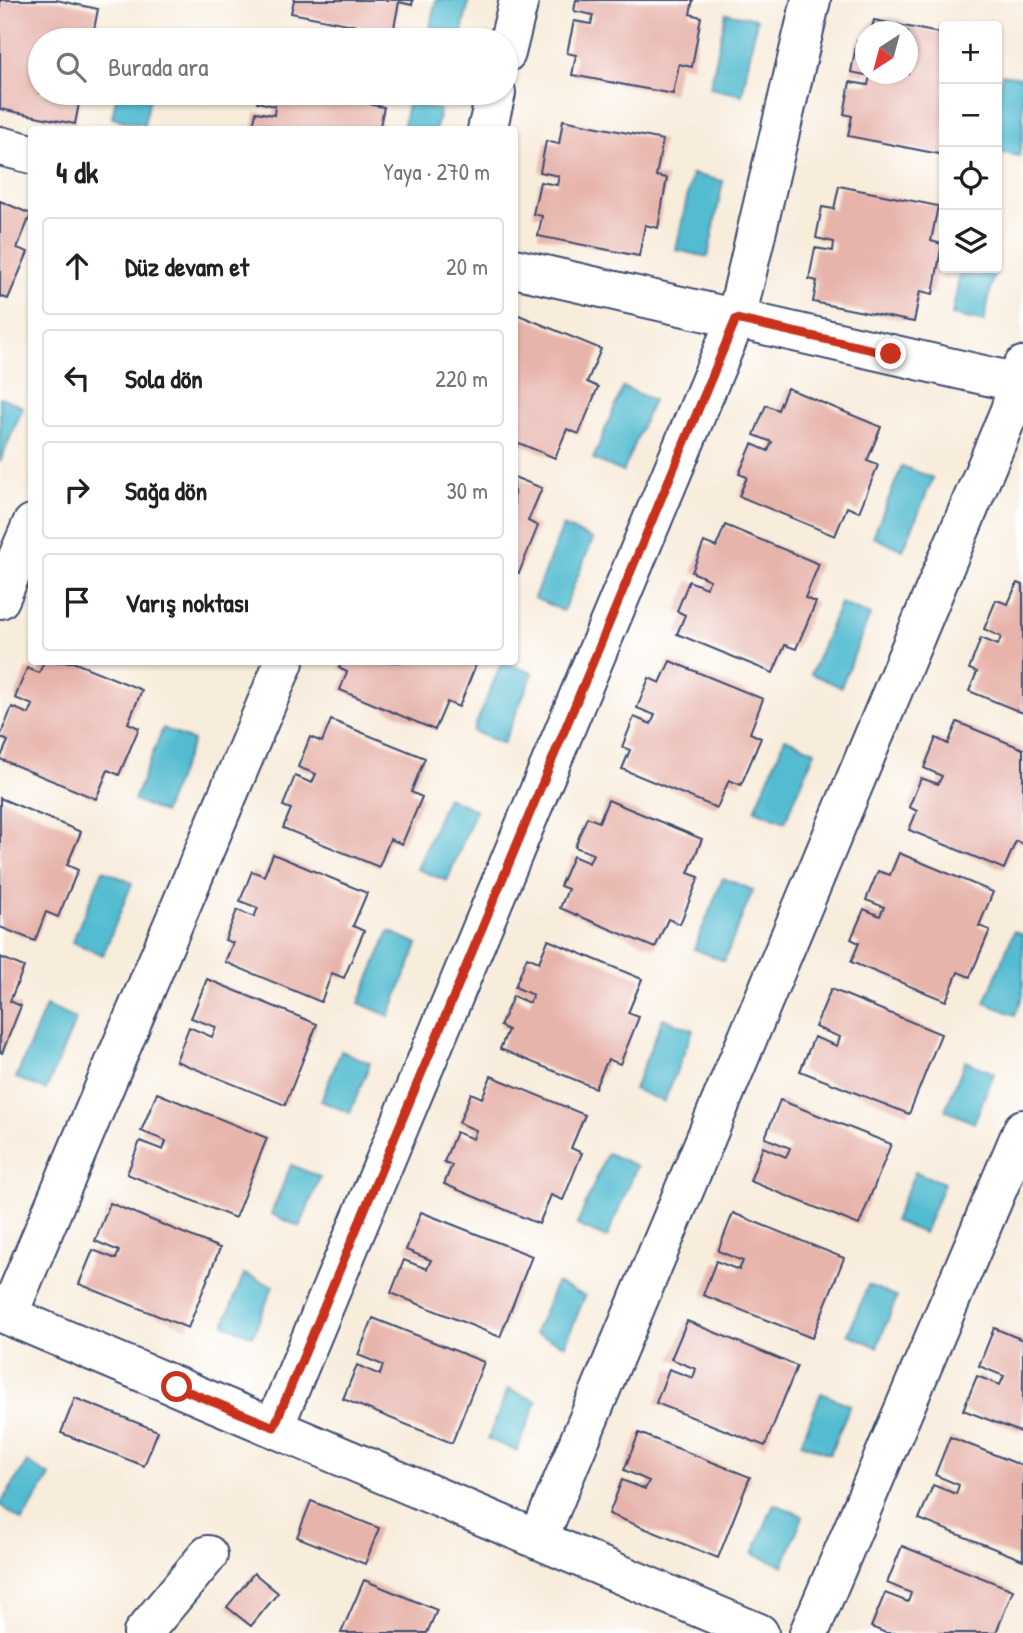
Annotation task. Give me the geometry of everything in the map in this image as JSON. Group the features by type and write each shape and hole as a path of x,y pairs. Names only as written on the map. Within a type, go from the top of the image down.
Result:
{"street":[{"path":"512,28 519,0"},
{"path":"274,1427 736,319 811,0"},
{"path":"488,126 493,105"},
{"path":"0,146 28,153"},
{"path":"518,269 736,319 1022,378 538,1540"},
{"path":"0,599 28,533"},
{"path":"283,665 4,1314 759,1633"},
{"path":"809,1633 1023,1129"},
{"path":"143,1633 208,1555"}],"water":[{"path":"436,0 469,0 463,28 430,27"},
{"path":"726,13 757,19 742,95 710,88"},
{"path":"1002,74 1023,78 1023,136 1019,156 1002,153"},
{"path":"115,105 148,105 144,125 112,118"},
{"path":"408,105 440,110 437,126 404,126"},
{"path":"692,174 723,181 708,257 676,250"},
{"path":"960,273 994,273 984,322 952,315"},
{"path":"623,387 653,400 623,472 593,459"},
{"path":"0,397 23,407 0,462"},
{"path":"902,466 933,478 903,550 873,537"},
{"path":"563,526 593,539 563,611 534,598"},
{"path":"840,603 870,615 841,687 811,674"},
{"path":"501,665 510,665 533,673 503,744 473,731"},
{"path":"163,728 193,741 163,813 134,800"},
{"path":"785,738 815,751 785,822 755,810"},
{"path":"447,797 476,810 447,881 417,869"},
{"path":"103,870 132,883 103,955 72,942"},
{"path":"723,878 753,890 724,961 694,949"},
{"path":"389,931 418,944 389,1016 359,1003"},
{"path":"1014,931 1023,935 1023,995 1015,1015 985,1003"},
{"path":"46,1006 76,1019 46,1090 16,1078"},
{"path":"663,1018 693,1030 664,1102 634,1089"},
{"path":"341,1051 370,1063 350,1113 321,1101"},
{"path":"965,1061 994,1073 974,1123 945,1110"},
{"path":"607,1153 637,1166 607,1238 577,1225"},
{"path":"291,1165 320,1177 300,1227 271,1214"},
{"path":"915,1172 944,1183 924,1233 894,1221"},
{"path":"244,1274 273,1286 253,1336 224,1324"},
{"path":"556,1283 585,1296 565,1345 535,1333"},
{"path":"868,1285 897,1297 877,1347 848,1334"},
{"path":"508,1389 537,1401 517,1451 488,1439"},
{"path":"821,1393 850,1405 830,1454 801,1443"},
{"path":"27,1462 50,1476 22,1521 0,1505"},
{"path":"774,1504 803,1516 783,1566 753,1554"}],"building":[{"path":"0,0 56,0 98,9 94,28 28,28 28,105 79,105 75,124 0,109"},
{"path":"294,0 413,0 412,5 399,2 394,28 368,28 291,13"},
{"path":"576,0 693,0 690,14 701,17 692,67 679,64 673,94 572,75 576,55 567,53 574,21 591,24 593,15 574,11"},
{"path":"918,29 939,33 939,154 848,136 852,116 844,114 850,82 868,85 918,84"},
{"path":"855,51 855,73 851,72"},
{"path":"270,105 384,107 380,126 253,126 256,112 274,115 275,106"},
{"path":"563,120 663,140 656,176 667,178 658,228 645,225 639,256 538,236 542,216 533,214 540,182 557,185 559,176 540,172 546,141 559,144"},
{"path":"839,186 938,206 931,241 939,243 933,294 920,291 914,322 813,302 817,281 809,279 815,248 833,251 834,242 816,238 822,207 834,209"},
{"path":"0,201 28,213 28,221 17,248 28,252 8,299 0,296"},
{"path":"518,315 601,349 587,382 598,387 579,434 567,429 555,458 518,443"},
{"path":"787,388 881,427 867,461 878,465 859,512 847,507 835,536 739,496 747,477 739,474 752,444 768,451 772,442 754,435 766,405 778,410"},
{"path":"518,479 542,488 528,521 538,526 519,573"},
{"path":"725,525 819,564 805,598 816,602 796,649 785,645 773,673 677,634 685,615 677,611 689,581 706,588 710,580 692,572 704,542 716,547"},
{"path":"1017,583 1023,585 1023,713 969,691 977,672 969,669 981,638 998,645 1001,637 984,629 996,600 1008,604"},
{"path":"670,661 763,699 750,733 761,738 741,785 729,780 717,808 622,769 630,750 622,747 634,717 651,724 655,715 637,708 649,678 660,683"},
{"path":"43,665 80,665 142,690 128,723 139,728 119,775 108,770 96,799 0,759 8,741 0,737 12,707 29,714 33,705 15,698 27,668 39,673"},
{"path":"340,665 476,665 459,707 447,702 435,730 340,690 347,672 339,668"},
{"path":"331,720 425,758 411,792 422,797 402,844 390,839 379,867 283,828 291,809 283,806 295,776 312,783 316,774 298,767 310,737 322,742"},
{"path":"957,722 1023,749 1023,844 1016,841 1004,869 909,830 917,811 909,807 921,778 938,784 942,776 924,768 936,738 948,744"},
{"path":"0,798 81,832 67,865 78,870 58,917 46,912 35,941 0,927"},
{"path":"608,800 702,839 688,873 699,877 680,924 668,919 655,948 560,908 568,889 560,886 573,856 589,863 593,854 575,847 587,817 599,822"},
{"path":"899,853 993,892 979,926 990,930 970,977 958,972 946,1001 851,962 859,943 851,939 864,909 880,916 884,907 866,900 878,871 890,875"},
{"path":"273,854 367,893 353,926 364,931 344,978 332,973 321,1002 225,962 233,943 225,940 237,910 254,917 258,908 240,901 252,871 264,876"},
{"path":"548,940 642,979 628,1013 639,1017 620,1064 608,1059 595,1088 500,1049 508,1030 500,1026 513,996 529,1003 533,995 515,987 527,957 539,962"},
{"path":"0,957 24,967 10,1001 21,1006 2,1053 0,1052"},
{"path":"207,979 317,1024 285,1105 176,1061 189,1027 212,1037 216,1027 191,1018"},
{"path":"831,989 941,1034 909,1114 800,1071 814,1037 837,1046 840,1037 815,1027"},
{"path":"491,1076 585,1115 571,1148 582,1153 563,1200 551,1195 539,1224 444,1184 452,1165 444,1162 456,1132 473,1139 476,1130 459,1123 471,1093 482,1098"},
{"path":"157,1093 267,1138 235,1218 127,1174 140,1141 163,1150 166,1141 141,1131"},
{"path":"780,1100 891,1144 859,1225 750,1181 763,1147 786,1157 790,1148 765,1138"},
{"path":"110,1203 220,1248 188,1328 79,1284 93,1250 116,1259 119,1251 95,1241"},
{"path":"421,1212 532,1256 500,1337 391,1293 404,1260 427,1269 431,1260 406,1250"},
{"path":"733,1213 844,1258 812,1338 703,1295 716,1261 739,1270 743,1261 718,1251"},
{"path":"373,1318 484,1362 452,1443 343,1399 357,1365 380,1375 383,1365 358,1355"},
{"path":"687,1321 797,1366 765,1446 656,1403 669,1369 693,1378 696,1369 671,1359"},
{"path":"994,1328 1023,1340 1023,1433 963,1410 977,1376 1000,1385 1004,1376 979,1366"},
{"path":"75,1398 158,1431 144,1466 61,1433"},
{"path":"639,1433 750,1477 718,1558 609,1514 622,1480 645,1489 649,1481 624,1470"},
{"path":"950,1437 1023,1466 1023,1560 919,1519 933,1485 956,1494 959,1485 935,1475"},
{"path":"311,1501 379,1528 365,1564 297,1537"},
{"path":"902,1546 1013,1590 996,1633 886,1633 871,1627 885,1593 908,1602 911,1593 887,1583"},
{"path":"254,1573 278,1593 251,1626 227,1607"},
{"path":"364,1580 437,1610 427,1633 341,1633"}],"route":[{"path":"177,1387 274,1427 736,319 891,354"}]}
